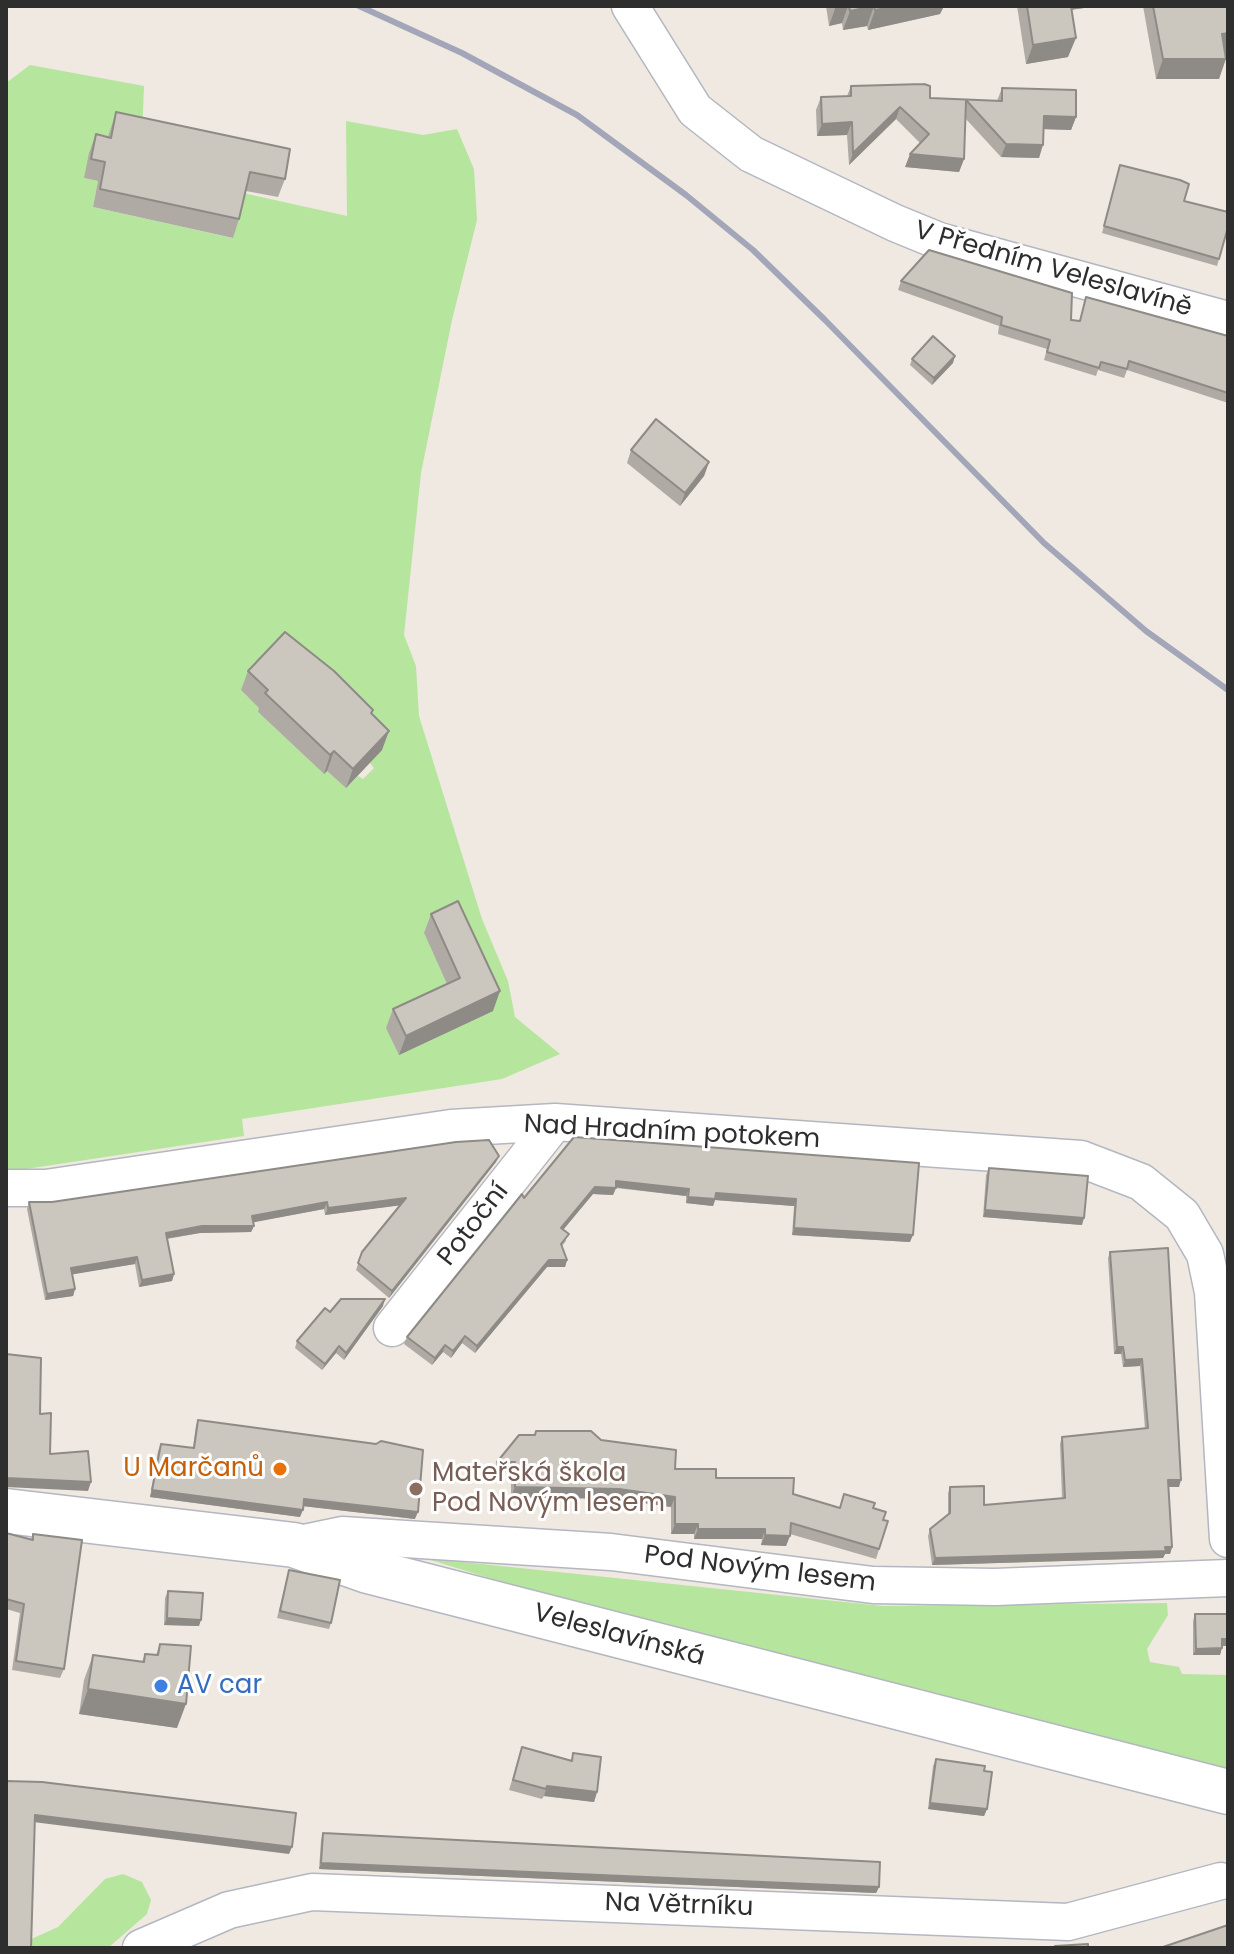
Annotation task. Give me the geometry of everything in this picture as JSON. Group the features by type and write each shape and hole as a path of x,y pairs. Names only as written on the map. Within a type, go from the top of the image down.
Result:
{"street":[{"name":"V Předním Veleslavíně","path":"630,6 695,110 751,154 939,241 1228,320"},
{"name":"Nad Hradním potokem","path":"6,1188 46,1188 451,1128 555,1122 1081,1159 1141,1182 1182,1215 1205,1254 1213,1292 1228,1539"},
{"name":"Potoční","path":"392,1328 555,1122"},
{"name":"Veleslavínská","path":"6,1511 294,1545 368,1571 1228,1792"},
{"name":"Pod Novým lesem","path":"294,1545 342,1535 611,1552 873,1585 995,1587 1228,1578"},
{"name":"Na Větrníku","path":"141,1948 229,1910 312,1892 1068,1922 1221,1881"}],"green space":[{"path":"30,65 144,86 142,137 104,156 84,178 98,181 93,207 232,238 243,193 347,216 346,121 423,135 457,129 474,169 477,220 452,320 421,473 404,635 416,666 419,716 482,919 508,981 515,1017 560,1054 502,1079 242,1119 244,1136 6,1172 6,83","holes":["244,693 370,763 374,768 363,779 358,776 348,786 343,785 327,771 323,773 258,712 261,709","424,933 493,1010 453,997"]},
{"path":"424,1558 883,1606 1167,1603 1168,1615 1147,1649 1150,1662 1179,1667 1182,1674 1228,1675 1228,1769 1087,1747 669,1633"},
{"path":"123,1874 142,1882 151,1900 147,1914 108,1948 29,1948 29,1940 58,1927 105,1879"}],"building":[{"path":"849,6 874,6 850,11"},
{"path":"874,6 896,6 875,10"},
{"path":"1027,6 1071,6 1076,38 1033,45"},
{"path":"1153,6 1228,6 1228,33 1222,34 1226,59 1163,59"},
{"path":"851,86 930,86 930,98 1002,101 1002,88 1076,90 1076,117 1044,116 1043,145 1006,144 966,100 964,159 910,154 929,134 900,107 853,153 852,122 822,124 821,97 851,96"},
{"path":"116,112 290,149 285,179 250,172 239,219 100,189 105,162 91,159 96,134 111,138"},
{"path":"1120,165 1180,180 1189,184 1184,201 1228,212 1228,227 1219,259 1104,226"},
{"path":"929,250 1072,293 1071,320 1080,321 1086,297 1228,336 1228,393 1129,361 1127,369 1101,362 1099,368 1047,352 1050,340 1001,325 1002,317 901,281"},
{"path":"933,336 955,356 934,378 912,359"},
{"path":"656,419 709,462 685,493 631,450"},
{"path":"285,632 334,671 389,731 353,769 334,751 330,755 265,693 268,690 248,671"},
{"path":"458,901 500,991 406,1036 393,1009 460,978 431,914"},
{"path":"574,1137 919,1163 913,1235 794,1228 796,1199 716,1193 715,1199 688,1197 689,1189 616,1181 616,1188 595,1187 561,1228 569,1234 561,1244 567,1260 549,1260 477,1346 465,1336 453,1351 445,1345 435,1358 407,1337 522,1194 524,1198"},
{"path":"489,1140 499,1156 392,1291 358,1263 362,1252 406,1198 328,1208 327,1202 252,1216 254,1226 202,1226 166,1233 174,1274 142,1280 137,1257 71,1268 75,1289 47,1294 29,1202 52,1202 456,1142"},
{"path":"989,1168 1088,1176 1084,1218 985,1210"},
{"path":"1168,1248 1181,1480 1168,1480 1172,1547 1165,1547 1166,1551 935,1558 930,1529 950,1513 950,1487 984,1486 984,1505 1065,1498 1062,1437 1148,1428 1142,1359 1125,1360 1123,1347 1117,1347 1110,1252"},
{"path":"341,1299 385,1299 346,1353 339,1346 325,1364 297,1341 325,1308 330,1312"},
{"path":"6,1354 41,1358 40,1414 51,1413 50,1454 88,1451 91,1482 6,1478"},
{"path":"198,1420 376,1444 381,1441 423,1450 418,1512 304,1499 303,1510 152,1490 161,1444 194,1448"},
{"path":"536,1431 591,1431 601,1440 676,1450 675,1469 716,1469 716,1478 794,1478 793,1494 840,1508 844,1494 875,1503 873,1508 886,1512 883,1520 888,1521 879,1549 791,1523 790,1536 765,1535 765,1529 698,1529 698,1524 675,1524 675,1497 619,1489 515,1487 515,1462 497,1462 519,1435 535,1435"},
{"path":"6,1533 33,1540 33,1534 82,1540 64,1669 16,1661 24,1604 6,1599"},
{"path":"289,1570 340,1580 331,1623 280,1611"},
{"path":"168,1591 203,1593 201,1620 167,1618"},
{"path":"1195,1614 1228,1614 1228,1639 1222,1639 1222,1648 1196,1649"},
{"path":"160,1644 191,1646 186,1704 88,1689 93,1655 144,1662 145,1654 158,1655"},
{"path":"522,1747 572,1761 573,1753 601,1757 597,1792 547,1786 546,1789 513,1780"},
{"path":"936,1759 985,1766 984,1771 992,1772 987,1809 930,1803"},
{"path":"6,1781 42,1782 296,1813 292,1847 35,1815 31,1948 6,1948"},
{"path":"323,1833 880,1862 879,1887 321,1863"},
{"path":"1228,1925 1228,1948 1160,1948"},
{"path":"1088,1944 1088,1948 1055,1948 1055,1946"}],"railway":[{"path":"359,6 462,53 577,115 686,195 753,250 1044,543 1146,631 1228,690"}],"place":[{"name":"U Marčanů","path":"280,1469"},
{"name":"Mateřská škola Pod Novým lesem","path":"416,1489"},
{"name":"AV car","path":"161,1686"}]}
